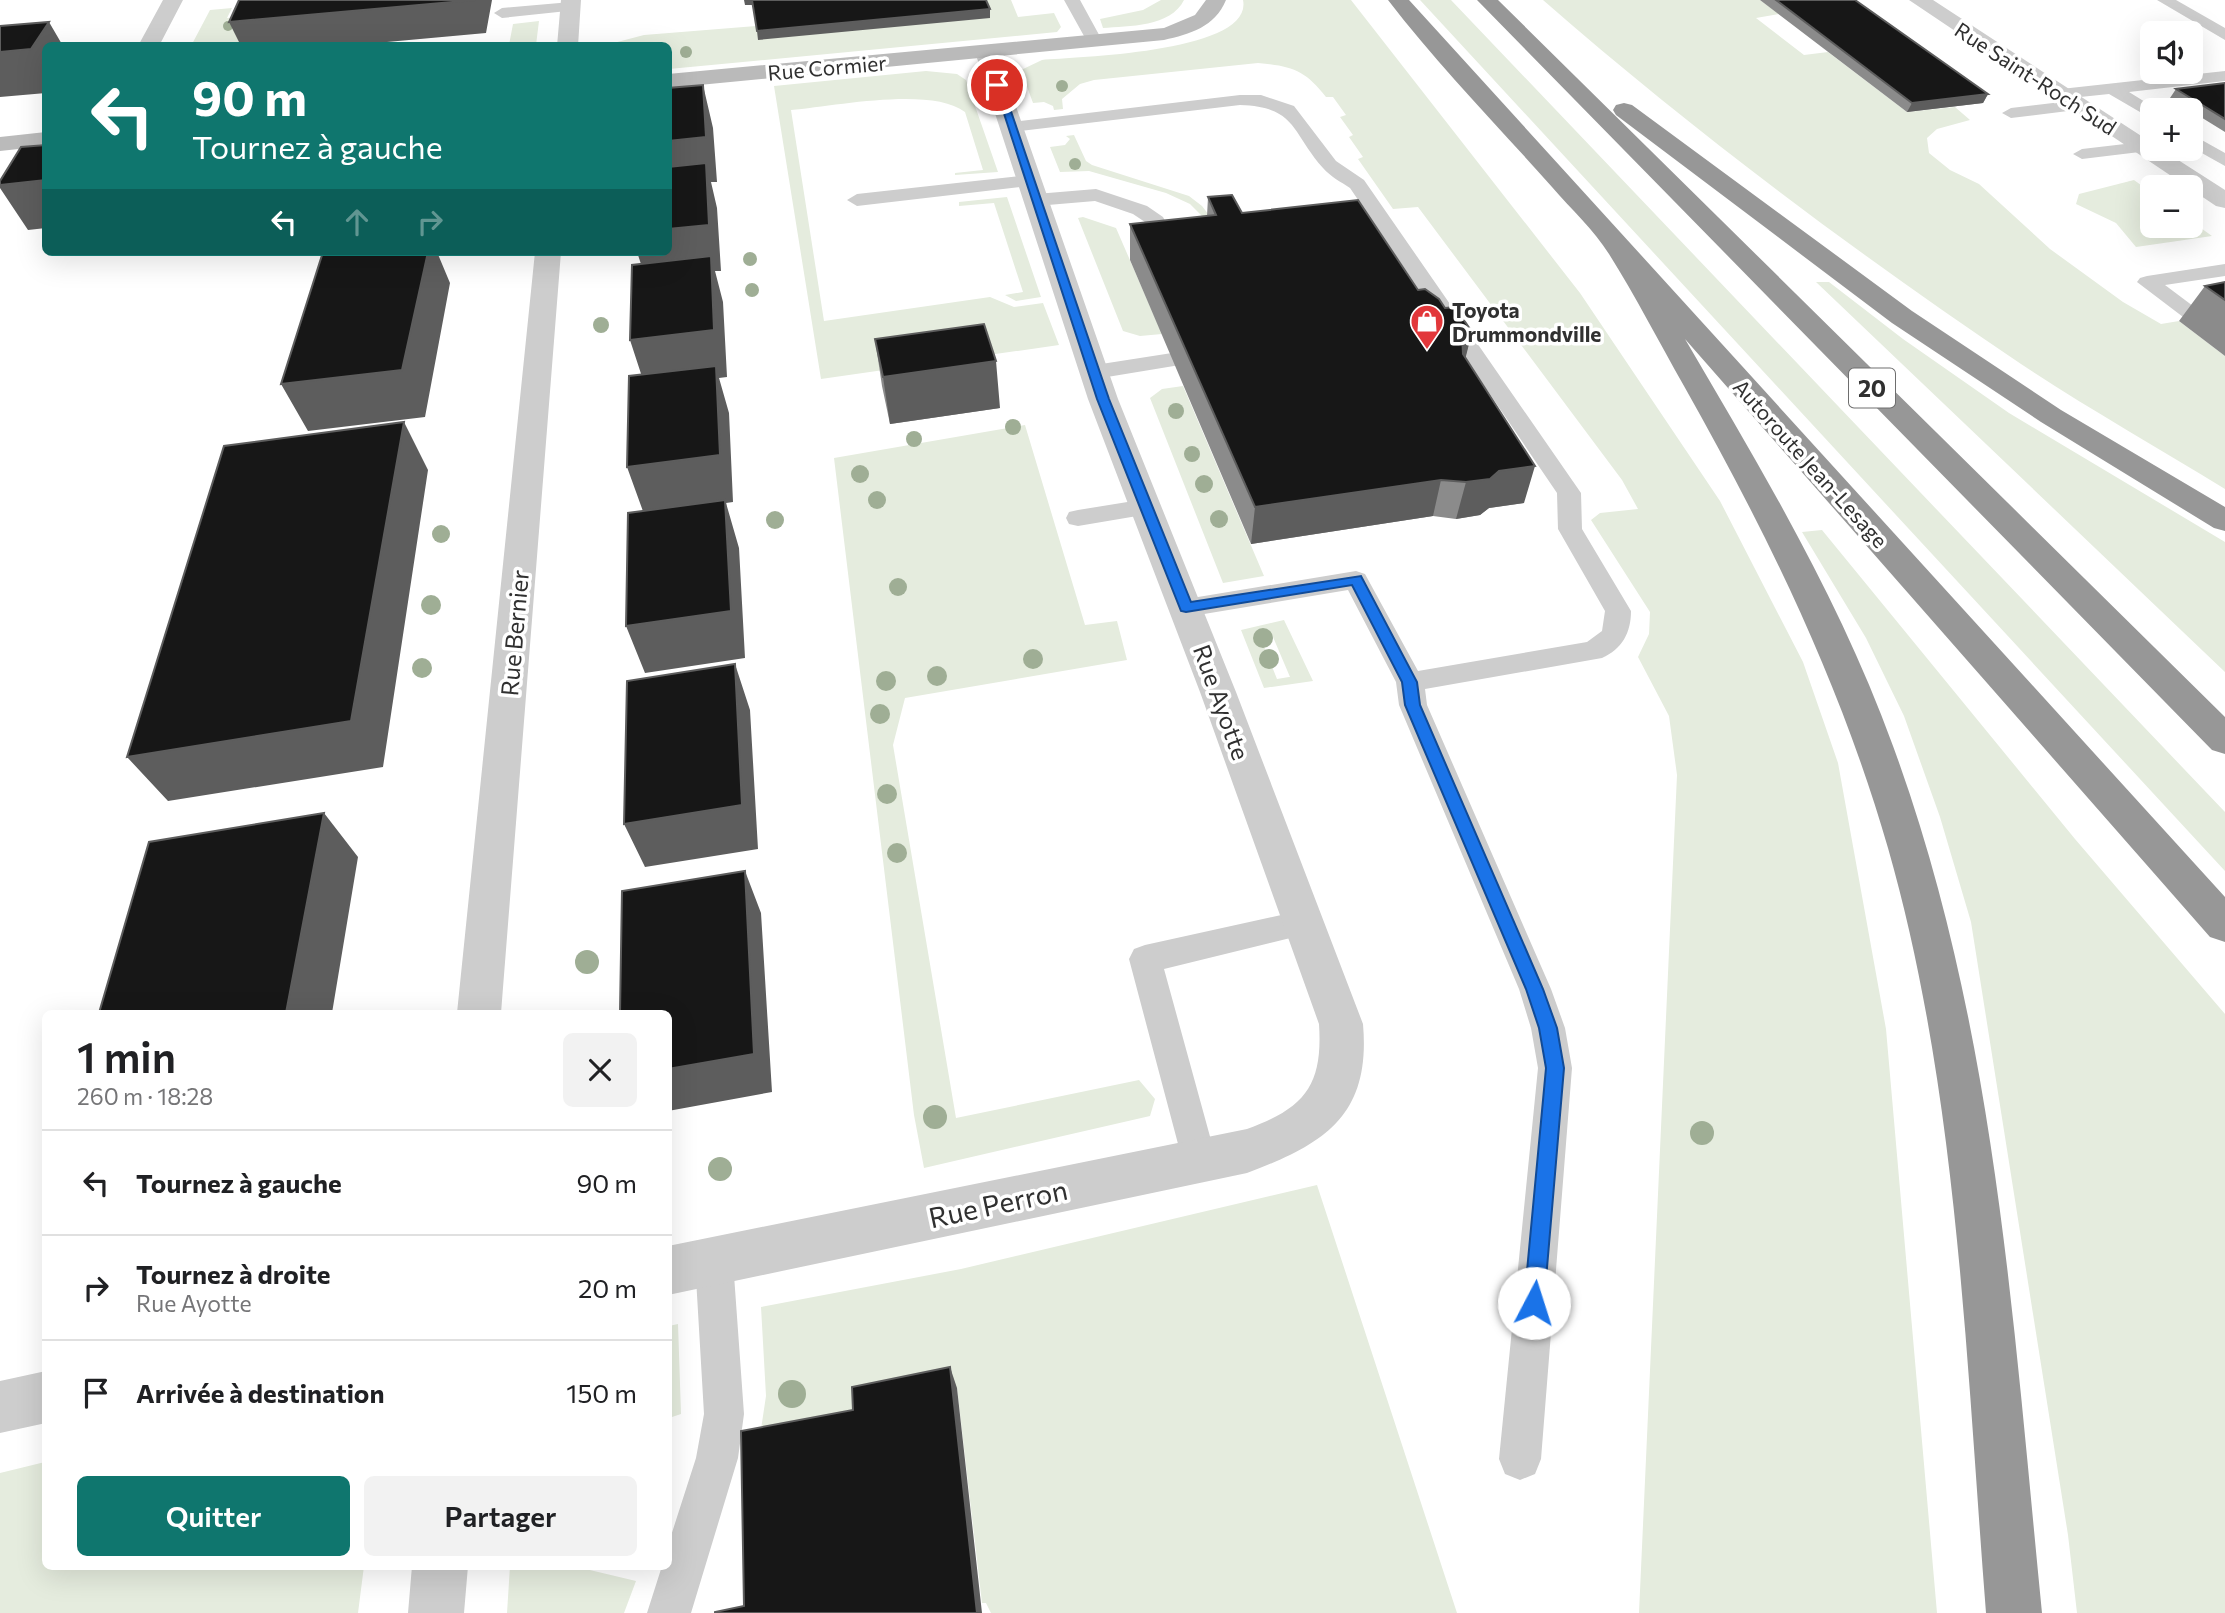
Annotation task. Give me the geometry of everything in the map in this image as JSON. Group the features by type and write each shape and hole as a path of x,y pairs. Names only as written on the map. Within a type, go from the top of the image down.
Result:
{"highway":[{"name":"Autoroute Jean-Lesage","path":"1398,0 2225,925"},
{"name":"20","path":"1487,0 2225,740"},
{"path":"1521,34 1902,317 2051,416 2225,521"},
{"path":"1621,252 1789,546 1853,687 1901,823 1928,918 1966,1133 2014,1613"}],"street":[{"path":"150,42 173,0"},
{"name":"Rue Cormier","path":"672,81 1095,42 1178,30 1202,19 1212,11 1216,0"},
{"name":"Rue Saint-Roch Sud","path":"1919,0 2140,146"},
{"path":"567,42 571,3"},
{"name":"Rue Ayotte","path":"986,52 1095,372 1341,1024 1343,1066 1334,1091 1319,1113"},
{"path":"0,144 42,139"},
{"name":"Rue Saint-Roch Sud","path":"2164,161 2225,201"},
{"name":"Rue Bernier","path":"479,1010 548,256"},
{"name":"Rue Perron","path":"672,1269 1247,1151 1274,1142 1319,1113"},
{"path":"0,1407 42,1398"},
{"path":"436,1613 440,1570"}],"lane":[{"path":"1072,0 1095,42"},
{"path":"2165,0 2225,35"},
{"path":"502,13 571,3"},
{"path":"2203,79 2225,76"},
{"path":"2011,113 2112,88 2154,84"},
{"path":"2166,84 2182,98"},
{"path":"2112,88 2140,106"},
{"path":"1011,127 1258,100 1287,109 1298,118 1331,166 1357,184 1569,493 1570,529 1618,611 1616,633 1606,646 1592,651 1410,682"},
{"path":"2082,154 2140,147"},
{"path":"2203,147 2225,161"},
{"path":"857,200 1033,190 1096,195 1140,210 1156,221 1172,255"},
{"path":"2198,319 2147,282 2225,270"},
{"path":"1095,372 1172,360"},
{"path":"1078,518 1146,507"},
{"path":"1186,608 1356,580 1410,682 1413,705 1535,989 1548,1028 1555,1068 1520,1459"},
{"path":"1199,1162 1145,959 1304,923"},
{"path":"668,1613 717,1458 724,1414 713,1261"}],"shaded area":[{"path":"983,0 1011,0 1018,17 1054,13 1061,27 1057,32 672,69 672,42 617,42 644,35 756,26"},
{"path":"1161,0 1184,0 1178,9 1159,20 1103,28 1100,19 1143,10"},
{"path":"1243,0 1351,0 1580,293 1720,501 1803,662 1838,763 1886,1029 1937,1613 1639,1613 1677,775 1669,716 1638,657 1649,634 1650,612 1591,520 1600,513 1638,509 1622,480 1418,207 1393,209 1358,159 1363,157 1349,137 1353,135 1340,117 1346,115 1333,97 1326,97 1304,75 1289,68 1258,63 1094,80 1080,84 1062,99 1063,109 1054,110 1053,106 1044,102 1033,103 1021,70 1042,60 1123,54 1193,41 1221,31 1239,18"},
{"path":"1420,0 1451,0 2225,812 2225,871"},
{"path":"1543,0 1760,0 1779,14 1756,18 1804,55 1828,52 1907,112 1955,107 1970,120 1937,129 1927,138 1929,153 1950,170 1979,184 2050,249 2123,302 2161,324 2179,321 2225,356 2225,489 2046,380 1959,322 1776,190 1658,97"},
{"path":"232,8 227,18 262,15 250,42 193,42 210,10"},
{"path":"539,21 536,42 510,42 513,24"},
{"path":"926,71 957,74 966,80 998,172 955,175 983,170 965,112 950,104 907,99 791,110 824,321 990,297 1014,307 1043,303 1059,345 821,379 774,86"},
{"path":"1074,135 1086,161 1092,165 1189,196 1202,206 1212,219 1210,232 1201,215 1190,204 1166,193 1089,171 1060,172 1050,147 1065,145 1070,139 1066,136"},
{"path":"2134,180 2140,184 2140,238 2198,238 2136,247 2116,223 2076,204 2079,194"},
{"path":"1007,197 1041,297 1016,301 1005,295 1023,292 994,203 959,206 959,202"},
{"path":"1083,217 1116,228 1162,334 1140,336 1123,331 1078,218"},
{"path":"2203,230 2212,236 2203,237"},
{"path":"1816,282 1829,282 1903,339 2009,413 2225,542 2225,672"},
{"path":"1183,386 1264,576 1223,583 1150,398 1162,389"},
{"path":"1025,425 1085,625 1117,621 1127,660 905,698 893,745 956,1118 1139,1080 1155,1099 1150,1116 924,1168 914,1115 834,458"},
{"path":"1822,530 2075,839 2225,1014 2225,1613 2077,1613 2068,1535 1971,922 1940,817 1904,716 1866,638 1802,532"},
{"path":"1284,620 1313,681 1264,688 1241,630","holes":["1273,637 1290,677 1277,679 1261,639"]},
{"path":"1317,1185 1457,1613 991,1613 986,1603 982,1603 957,1388 758,1449 766,1396 761,1307 961,1269"},
{"path":"678,1324 681,1414 672,1417 672,1325"},
{"path":"42,1463 42,1570 363,1570 358,1613 0,1613 0,1473"},
{"path":"510,1570 590,1570 636,1581 624,1613 507,1613"}],"building":[{"path":"239,0 475,0 229,22"},
{"path":"752,0 986,0 990,9 757,31"},
{"path":"1776,0 1855,0 1988,94 1912,103"},
{"path":"49,22 31,49 0,52 0,26"},
{"path":"2225,83 2225,119 2203,106 2203,98 2191,98 2176,89"},
{"path":"703,85 706,137 672,141 672,88"},
{"path":"42,145 42,180 0,185 0,181 21,147"},
{"path":"706,163 709,225 672,229 672,167"},
{"path":"1232,195 1242,213 1358,200 1418,290 1425,289 1439,299 1445,308 1455,307 1472,332 1462,333 1463,354 1535,466 1499,471 1490,479 1466,482 1441,480 1255,507 1130,224 1216,215 1208,197"},
{"path":"322,256 427,256 402,370 281,384"},
{"path":"711,256 714,330 630,340 632,265"},
{"path":"2225,282 2225,300 2205,286"},
{"path":"984,324 996,361 883,377 875,339"},
{"path":"716,366 720,455 627,467 629,376"},
{"path":"404,422 351,721 127,757 224,446"},
{"path":"725,500 731,611 626,626 628,513"},
{"path":"735,664 742,805 624,824 627,681"},
{"path":"324,813 287,1010 100,1010 149,842"},
{"path":"745,871 754,1054 672,1068 672,1010 620,1010 622,891"},
{"path":"950,1367 977,1613 715,1613 744,1606 741,1431 853,1410 852,1387"}],"place":[{"name":"Toyota Drummondville","path":"1427,351"}],"route":[{"path":"997,85 1103,399 1186,608 1356,580 1410,682 1413,705 1535,989 1548,1028 1555,1068 1534,1303"}]}
